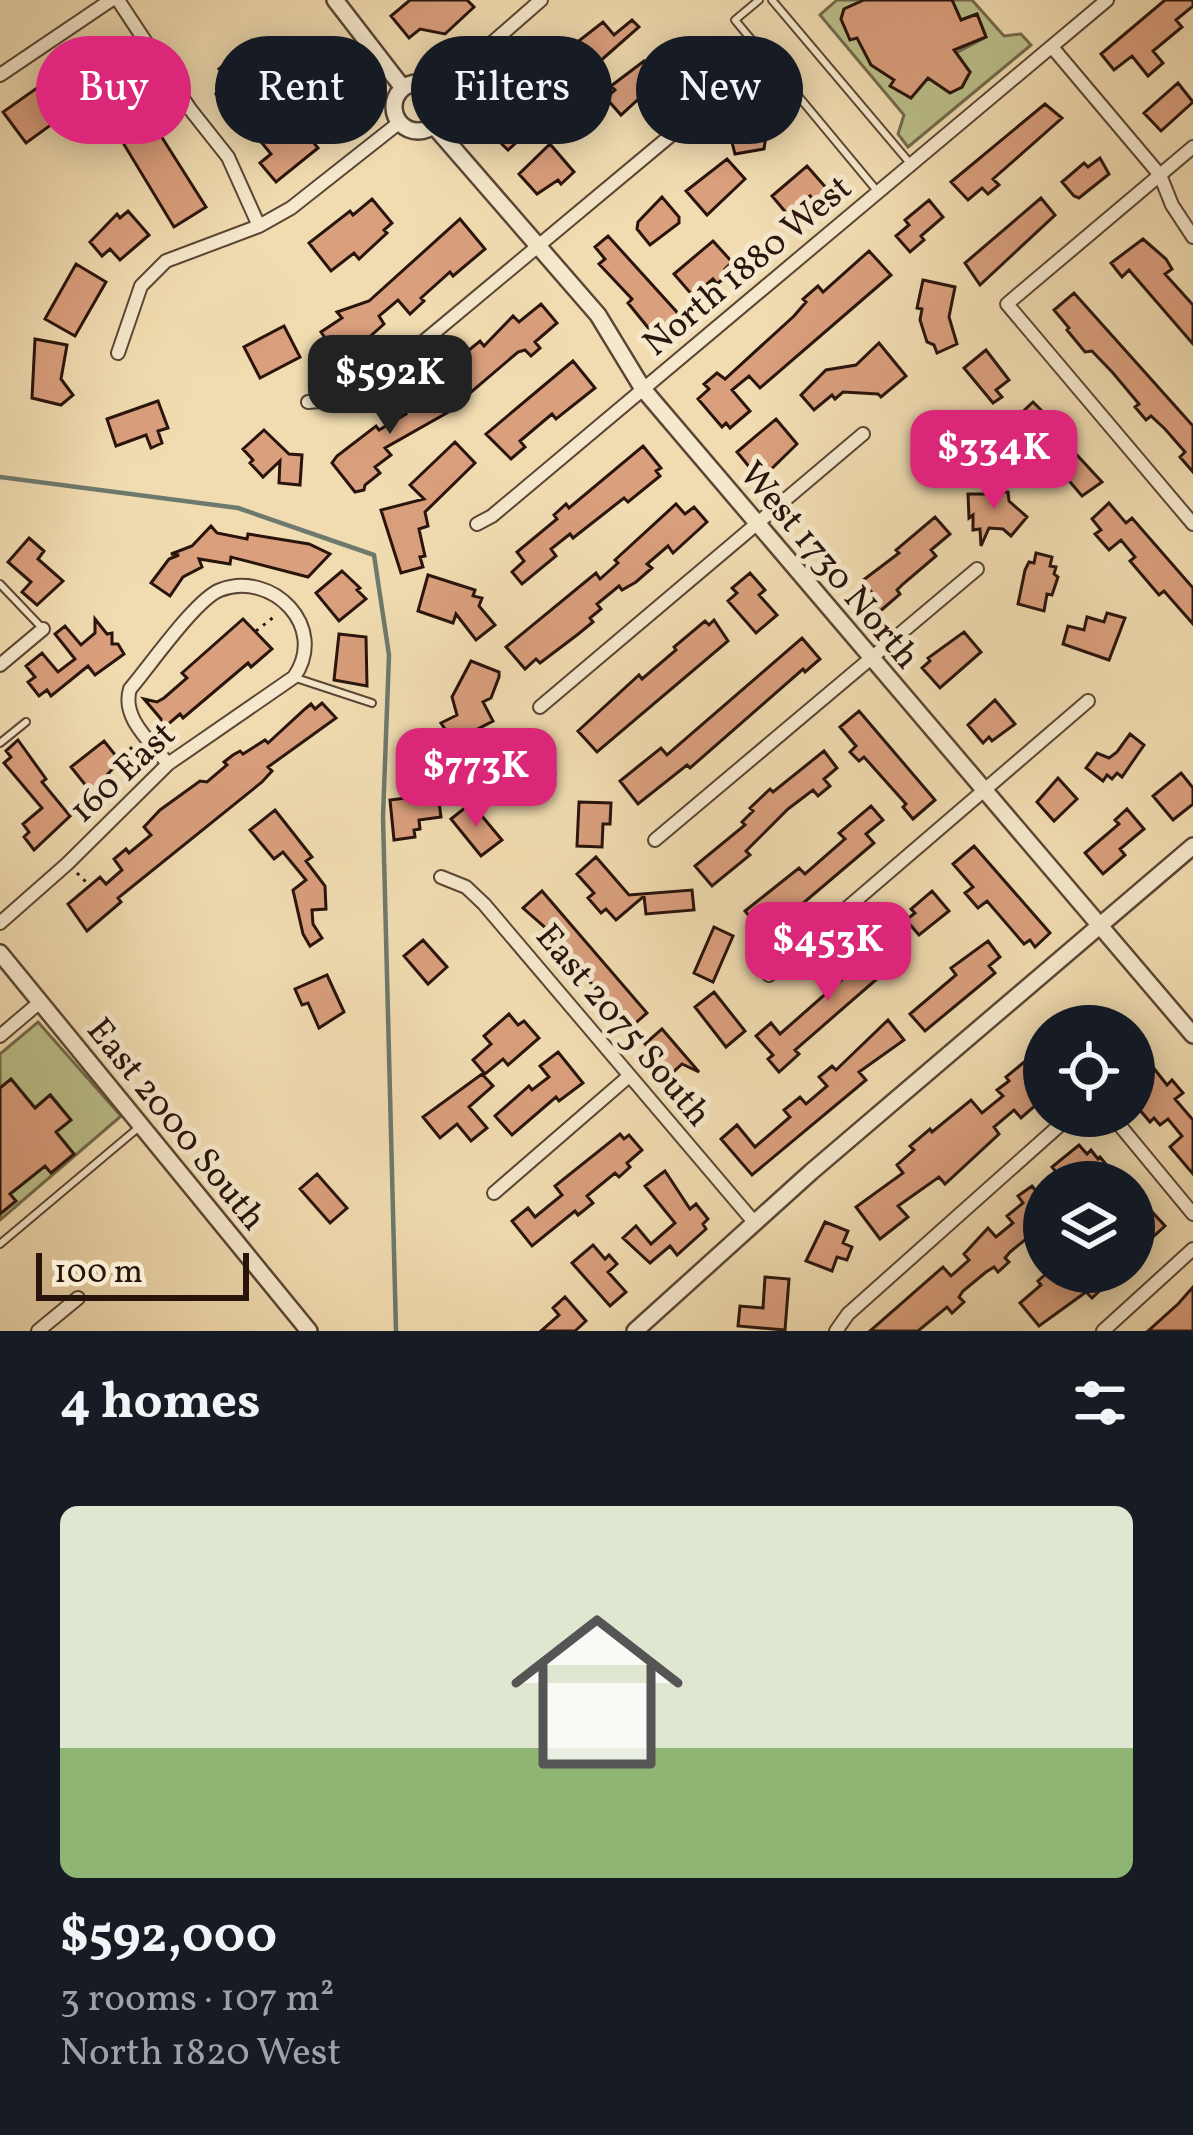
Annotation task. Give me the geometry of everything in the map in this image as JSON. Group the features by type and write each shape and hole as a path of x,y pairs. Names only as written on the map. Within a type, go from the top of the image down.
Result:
{"street":[{"path":"0,75 114,0 228,157 259,226"},
{"path":"335,0 403,88"},
{"path":"501,36 542,0"},
{"name":"North 1880 West","path":"477,524 493,516 1107,0"},
{"path":"1052,47 1160,175 1193,237"},
{"path":"411,86 403,88 394,105 400,122 411,128"},
{"path":"118,353 141,286 166,262 259,226 291,208 400,122"},
{"name":"West 1730 North","path":"450,144 598,315 643,389 1193,1035"},
{"path":"308,402 343,399 417,347 660,144"},
{"path":"1193,147 1007,304 1193,524"},
{"path":"540,707 863,434"},
{"path":"655,840 977,568"},
{"path":"168,764 130,717 130,689 212,593 237,588 259,591 291,606 301,622 305,648 294,677"},
{"path":"0,665 43,629"},
{"name":"160 East","path":"0,923 68,864 168,764 294,677"},
{"path":"769,975 1088,701"},
{"path":"635,1331 811,1172 1193,846"},
{"name":"East 2075 South","path":"441,878 466,887 484,904 754,1222"},
{"name":"East 2000 South","path":"0,953 309,1331"},
{"path":"0,1036 40,1002"},
{"path":"494,1193 628,1077"},
{"path":"836,1331 848,1314 1046,1137"},
{"path":"1129,1137 1193,1214"},
{"path":"1103,1331 1193,1249"},
{"path":"38,1331 78,1298"}],"lane":[{"path":"759,0 735,20 878,193"},
{"path":"772,0 911,165"},
{"path":"0,584 43,629"},
{"path":"294,677 372,703"},
{"path":"0,743 26,722"},
{"path":"0,1244 140,1126"}],"path":[{"path":"256,631 274,616"},
{"path":"68,864 89,885"}],"green space":[{"path":"837,0 864,0 844,9 841,19 850,39 859,37 871,65 896,77 891,86 911,97 928,78 950,92 962,87 970,72 956,53 986,37 977,14 961,20 952,0 972,0 1004,36 1021,34 1031,45 908,147 898,134 904,115 820,15"},
{"path":"38,1022 121,1116 0,1220 0,1214 15,1201 10,1194 45,1166 51,1173 74,1154 56,1132 70,1119 51,1095 35,1108 11,1079 0,1088 0,1054"}],"building":[{"path":"410,0 467,0 474,7 445,34 420,29 409,38 391,16"},
{"path":"864,0 952,0 961,20 977,14 986,37 954,50 970,72 962,87 950,93 928,78 911,98 890,86 894,80 871,65 857,38 850,40 841,19 844,9"},
{"path":"1165,0 1193,0 1193,6 1176,20 1182,27 1153,51 1163,63 1148,76 1132,56 1114,70 1101,54"},
{"path":"632,20 639,27 612,51 612,36 585,36 603,22 614,35"},
{"path":"636,67 636,101 621,115 612,105 612,85"},
{"path":"1178,83 1193,102 1161,131 1144,113"},
{"path":"36,89 36,136 26,143 3,112"},
{"path":"1045,104 1062,118 993,179 999,185 988,194 982,188 968,200 951,182"},
{"path":"124,144 166,144 206,207 174,227"},
{"path":"263,144 315,144 318,148 276,182 260,163 271,154"},
{"path":"550,144 574,172 561,184 558,180 537,194 519,174"},
{"path":"732,144 765,144 764,149 735,154"},
{"path":"1100,158 1109,174 1079,198 1074,196 1062,182 1084,163 1088,167"},
{"path":"727,159 745,179 707,215 686,191"},
{"path":"807,166 828,190 814,201 810,196 788,215 772,196"},
{"path":"662,197 679,223 650,245 637,229 638,222"},
{"path":"1041,198 1055,215 980,285 965,263"},
{"path":"372,199 392,223 384,230 387,233 359,259 354,253 331,271 309,243"},
{"path":"929,200 943,217 910,252 896,236 909,225 905,220"},
{"path":"128,211 149,235 120,260 110,249 102,256 90,242 117,214 120,218"},
{"path":"460,219 485,249 453,276 450,272 410,314 398,300 379,316 384,324 348,356 340,343 332,348 321,332 342,318 337,312 369,301"},
{"path":"608,236 685,321 669,336 657,323 650,330 628,303 632,299 599,264 605,259 595,247"},
{"path":"1143,239 1166,259 1172,269 1165,274 1193,305 1193,344 1129,270 1122,277 1111,263"},
{"path":"713,241 732,262 725,269 729,274 717,284 713,279 693,296 674,274"},
{"path":"869,251 891,275 760,388 749,376 732,390 750,411 730,428 726,423 722,427 698,399 709,389 704,384 717,373 725,379 794,316 806,302 803,299 818,286 823,292"},
{"path":"76,264 106,282 75,336 45,319"},
{"path":"923,280 955,287 949,317 957,344 937,353 927,342 920,320 922,309 917,308"},
{"path":"1074,293 1193,426 1193,472 1180,457 1185,452 1165,429 1151,416 1146,420 1113,373 1092,351 1085,352 1067,330 1054,310"},
{"path":"541,304 557,323 535,342 540,348 531,356 525,350 518,352 469,394 458,381 464,376 453,363 480,341 484,346 513,316 519,322"},
{"path":"284,326 300,357 260,378 244,347"},
{"path":"35,339 67,345 61,379 73,395 61,405 32,398"},
{"path":"879,343 906,376 881,397 843,392 814,410 801,395 826,370 856,365"},
{"path":"986,350 1009,380 996,390 1002,397 993,403 964,368"},
{"path":"573,361 595,388 520,441 525,447 511,459 486,434"},
{"path":"435,381 452,410 385,448 391,455 375,467 380,473 364,490 355,492 332,463 337,456 376,426 379,430 406,414 399,402"},
{"path":"158,401 168,428 158,431 162,443 151,448 146,435 116,446 107,419"},
{"path":"1033,402 1062,431 1043,448 1015,419"},
{"path":"776,419 797,444 760,480 737,452"},
{"path":"264,430 289,454 302,455 300,485 279,483 280,461 263,477 250,463 253,460 243,449"},
{"path":"455,442 475,463 425,512 428,526 419,529 423,567 401,573 381,510 424,499 410,485"},
{"path":"643,446 661,468 656,471 660,476 573,538 570,534 551,549 556,556 522,584 512,572 524,561 517,552 557,519 554,515 566,504 569,508"},
{"path":"1076,454 1102,482 1082,496 1059,469"},
{"path":"988,483 1000,483 1000,492 1008,492 1009,501 1027,517 1011,536 1003,529 989,528 981,546 980,529 973,530 973,515 969,518 968,494 988,494"},
{"path":"1109,503 1126,523 1132,518 1193,588 1193,624 1164,591 1159,595 1130,561 1135,557 1121,540 1109,550 1095,534 1101,530 1092,519"},
{"path":"676,504 685,514 694,507 707,522 673,553 668,546 647,564 652,568 636,582 622,590 619,586 597,604 601,609 590,618 593,622 577,635 525,669 506,647 596,573 600,579"},
{"path":"935,517 950,534 931,550 936,556 878,613 867,600 873,594 862,581"},
{"path":"211,526 217,533 309,544 330,554 308,577 231,557 230,564 199,559 202,567 183,577 170,596 151,583 169,559 179,555 171,554 192,546"},
{"path":"29,538 44,551 38,559 63,581 37,605 22,592 31,582 8,562"},
{"path":"1036,553 1052,557 1050,566 1056,567 1058,577 1052,595 1047,594 1044,611 1018,604 1025,570 1029,562 1034,563"},
{"path":"342,571 366,599 339,621 316,593"},
{"path":"750,573 765,590 759,595 777,615 756,633 728,601 737,593 732,588"},
{"path":"428,575 475,590 473,596 482,598 479,606 495,625 476,640 456,614 453,623 418,611"},
{"path":"1107,613 1125,618 1109,660 1063,644 1068,626 1084,630 1087,617 1104,622"},
{"path":"95,619 107,634 112,633 112,644 118,644 124,654 95,675 88,666 51,696 47,690 39,696 28,682 35,677 26,666 42,653 58,672 75,659 55,634 65,626 81,645 95,633"},
{"path":"243,619 272,649 159,732 161,719 144,699 157,702 164,698 187,678 182,673"},
{"path":"714,620 728,641 597,752 578,731 705,621 709,625"},
{"path":"964,632 981,652 940,688 922,668 928,658"},
{"path":"339,634 366,637 367,686 334,680"},
{"path":"802,638 820,659 690,768 687,765 638,804 620,781 661,748 667,755"},
{"path":"471,661 499,672 499,677 491,698 483,702 493,721 472,732 481,749 464,758 441,723 457,715 452,697"},
{"path":"995,700 1015,724 983,743 968,725"},
{"path":"322,703 336,718 268,767 272,771 262,782 118,898 121,902 87,931 68,904 100,877 106,884 122,870 114,859 151,835 144,827 160,810 200,781 207,782 233,755 265,740 268,743 311,704 315,709"},
{"path":"859,711 935,800 913,819 903,807 906,804 864,757 859,761 850,752 856,746 840,727"},
{"path":"1130,734 1144,745 1122,777 1107,775 1103,781 1086,768 1097,753 1109,758 1117,752"},
{"path":"18,740 46,779 42,782 70,816 34,850 24,837 29,832 23,824 42,808 4,763 11,757 6,751"},
{"path":"104,741 120,761 91,792 71,767"},
{"path":"515,743 536,755 532,761 555,774 545,791 523,778 520,785 499,773"},
{"path":"824,751 837,768 824,779 830,786 818,796 813,790 788,809 746,851 750,855 712,886 695,866 745,825 742,822 753,811 750,808 770,789 773,792"},
{"path":"1181,773 1193,788 1193,804 1173,820 1153,796"},
{"path":"1058,778 1077,799 1054,821 1037,802"},
{"path":"438,794 441,817 419,820 415,837 394,840 390,800"},
{"path":"579,802 611,803 610,824 603,824 602,847 577,846"},
{"path":"471,803 502,840 481,856 451,819"},
{"path":"871,806 883,820 866,834 874,843 781,922 775,916 760,929 745,911 799,868 805,874 845,839 839,833"},
{"path":"1127,809 1144,829 1120,849 1125,855 1103,874 1085,853 1119,824 1115,820"},
{"path":"275,810 312,857 306,861 325,886 326,909 312,910 313,924 322,938 310,946 293,890 306,880 283,852 274,859 250,830"},
{"path":"974,846 1050,933 1035,947 1030,940 1024,944 987,901 978,908 965,893 973,887 953,864"},
{"path":"596,857 629,895 692,890 694,910 646,914 644,896 616,920 606,909 601,913 588,898 594,893 577,874"},
{"path":"542,891 647,1013 631,1027 561,950 566,946 523,908"},
{"path":"932,891 949,911 919,935 906,920 915,913 911,909"},
{"path":"714,927 733,936 713,982 694,973"},
{"path":"885,939 901,958 795,1050 799,1054 779,1072 768,1059 773,1055 756,1036 771,1023 780,1034 864,960 857,952 870,941 876,947"},
{"path":"423,940 447,967 428,984 404,956"},
{"path":"988,941 1000,957 989,966 995,973 925,1031 910,1014 956,975 951,968"},
{"path":"327,975 344,1012 319,1028 308,1003 302,1005 295,989"},
{"path":"714,992 745,1031 726,1047 695,1007"},
{"path":"509,1014 518,1025 524,1021 539,1038 508,1065 503,1059 485,1074 473,1060 491,1044 484,1036"},
{"path":"888,1020 904,1040 859,1072 866,1080 752,1175 721,1139 737,1125 755,1147 790,1117 784,1110 800,1097 806,1104 827,1086 819,1077 832,1066 836,1070"},
{"path":"662,1029 699,1072 682,1064 671,1074 645,1044"},
{"path":"558,1052 583,1083 559,1101 556,1097 512,1135 495,1116 529,1086 532,1090 549,1077 540,1066"},
{"path":"1023,1063 1023,1116 1014,1110 994,1127 999,1134 945,1184 939,1177 898,1206 908,1217 880,1239 856,1207 903,1173 897,1165 930,1129 932,1132 971,1100 982,1113 1003,1096 997,1090 1009,1081 1006,1077"},
{"path":"1155,1070 1167,1085 1172,1080 1183,1093 1175,1099 1193,1120 1193,1174 1170,1147 1182,1136 1168,1119 1160,1125 1155,1119"},
{"path":"482,1074 493,1086 469,1107 487,1128 471,1141 457,1124 440,1138 423,1117"},
{"path":"11,1079 35,1108 50,1095 71,1120 56,1132 74,1154 51,1173 45,1166 10,1194 16,1201 0,1214 0,1088"},
{"path":"620,1134 624,1139 629,1135 642,1150 627,1163 630,1167 587,1196 593,1203 578,1215 575,1211 532,1246 512,1221 528,1208 535,1217 562,1195 555,1186"},
{"path":"1079,1145 1103,1161 1059,1161"},
{"path":"665,1171 690,1209 696,1204 708,1219 703,1224 706,1229 677,1255 670,1246 650,1263 623,1238 636,1226 651,1244 675,1223 645,1186"},
{"path":"317,1174 347,1208 330,1223 300,1189"},
{"path":"1023,1203 1023,1241 998,1272 994,1267 963,1291 959,1297 964,1302 952,1313 947,1307 918,1331 870,1331 943,1267 951,1276 969,1260 964,1254 988,1228 996,1237 1013,1223 1007,1216"},
{"path":"1155,1215 1165,1226 1155,1235"},
{"path":"825,1222 848,1231 843,1243 852,1247 847,1260 837,1257 832,1271 806,1261"},
{"path":"593,1245 617,1264 608,1272 626,1292 610,1306 572,1263"},
{"path":"765,1277 789,1279 785,1330 738,1326 740,1306 763,1308"},
{"path":"1193,1287 1193,1331 1148,1331 1178,1304"},
{"path":"1032,1293 1085,1293 1039,1326 1020,1303"},
{"path":"565,1297 586,1321 575,1331 541,1331 559,1315 553,1308"}],"waterway":[{"path":"0,477 238,508 374,555 389,655 383,817 396,1331"}]}
